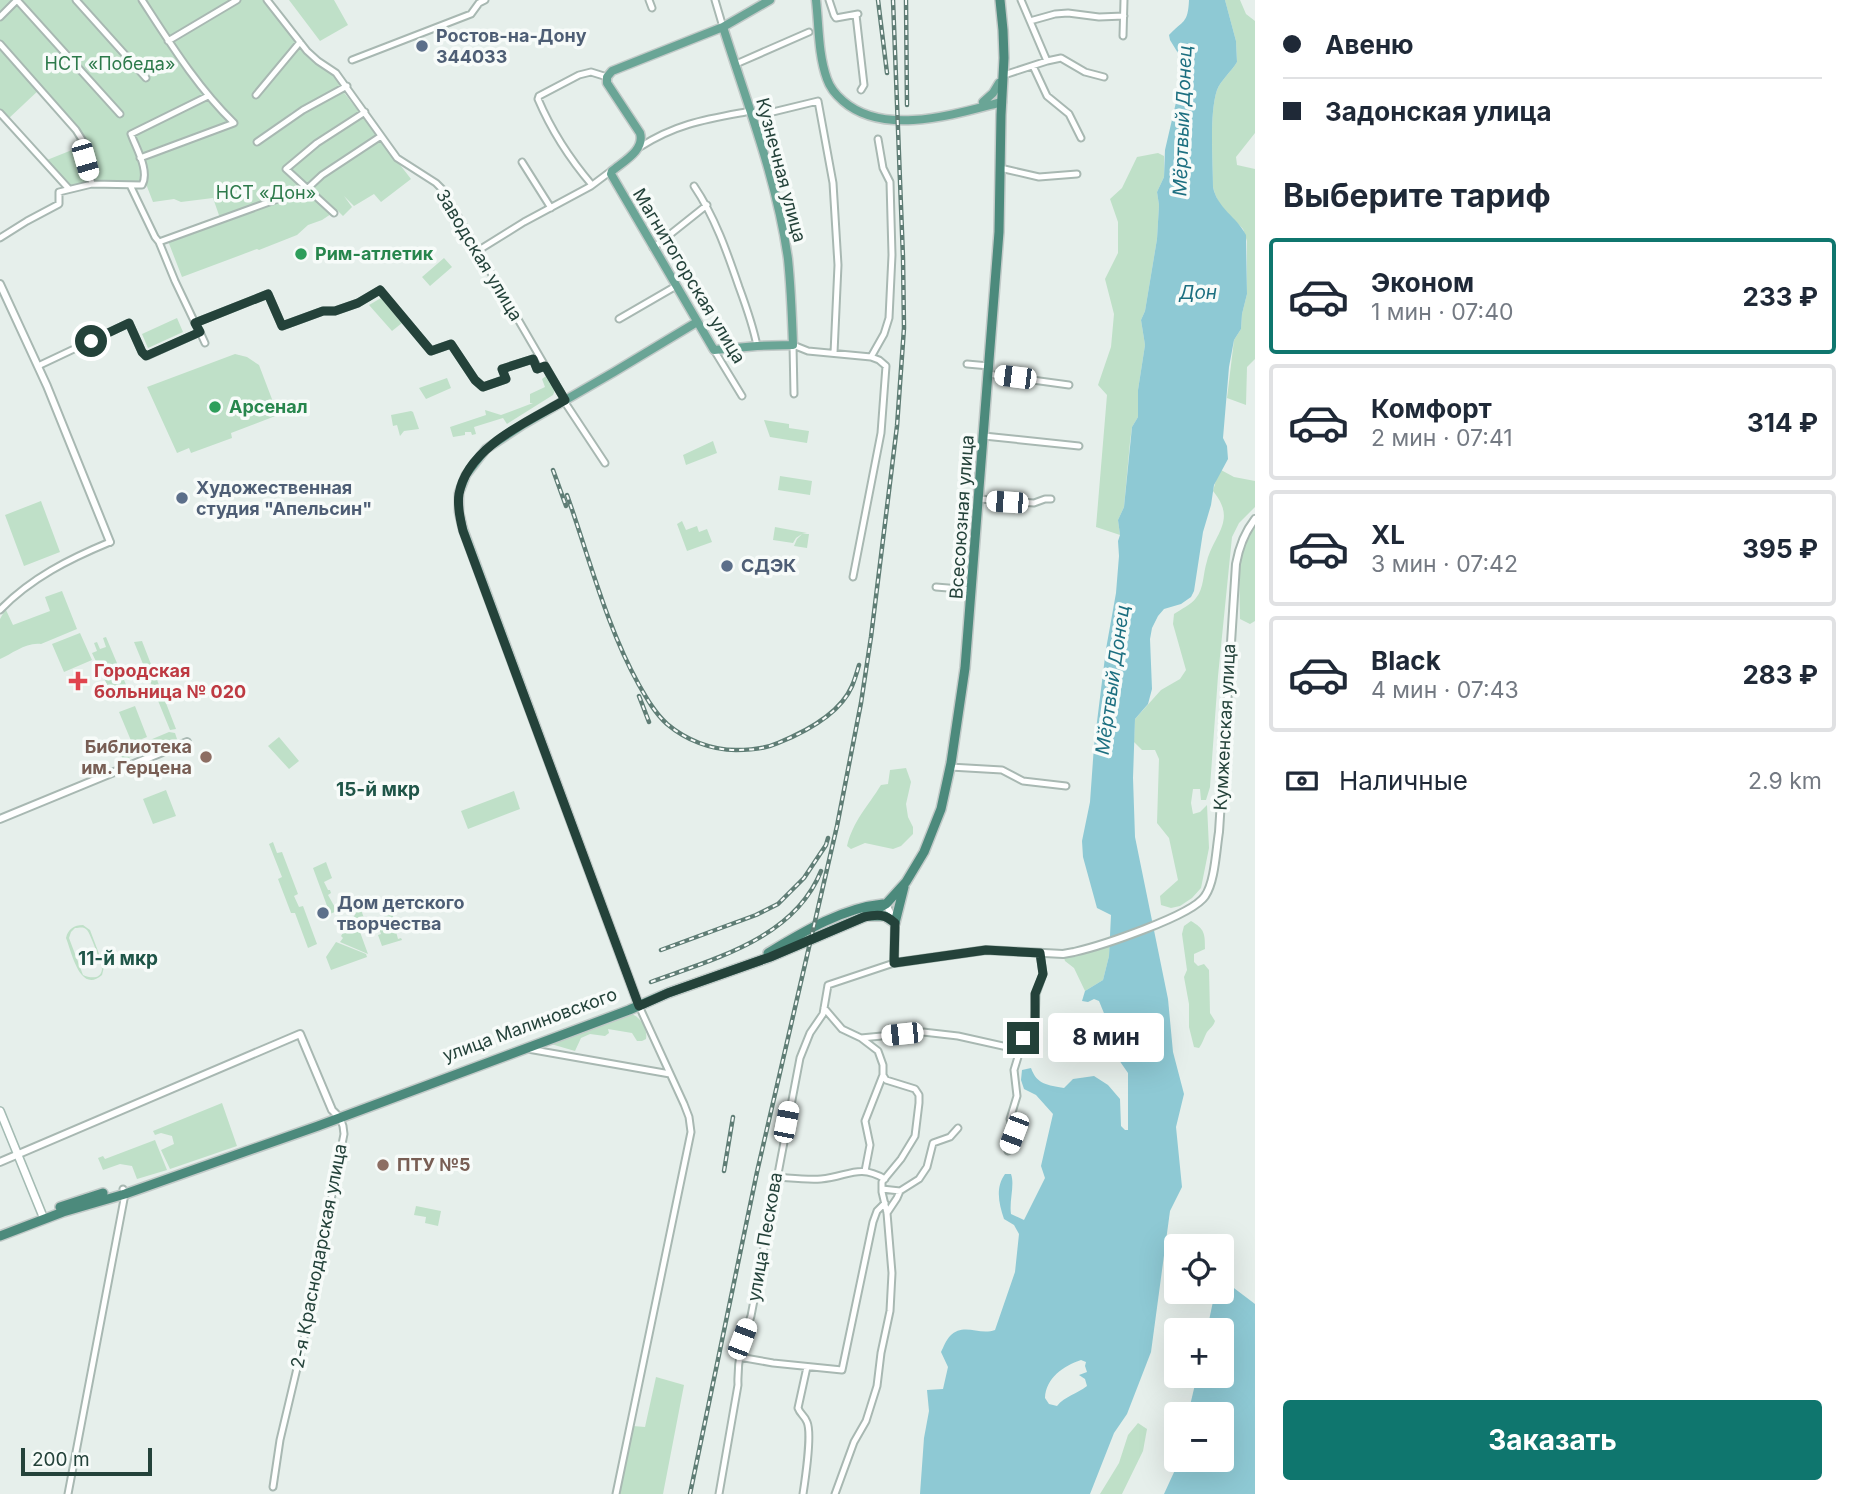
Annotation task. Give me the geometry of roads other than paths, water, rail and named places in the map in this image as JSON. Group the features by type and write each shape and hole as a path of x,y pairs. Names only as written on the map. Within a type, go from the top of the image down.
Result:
{"highway":[{"name":"Всесоюзная улица","path":"994,0 1001,79"},
{"name":"Всесоюзная улица","path":"886,904 906,882 924,852 941,808 965,668 999,232 1003,30 1000,0"},
{"path":"864,917 881,915 895,923 906,882"},
{"name":"улица Малиновского","path":"337,1116 768,953 806,931 861,907 886,904"},
{"name":"улица Малиновского","path":"0,1234 85,1198 124,1192 770,957 864,917 886,904"}],"main road":[{"path":"612,171 640,147 642,140 607,83 607,77 614,70 723,27 770,0"},
{"path":"818,0 832,80 840,92 856,106 878,113 915,116 1000,99"},
{"name":"Кузнечная улица","path":"723,27 776,200 788,258 793,345"},
{"path":"983,104 1001,79"},
{"path":"983,104 1001,115"},
{"name":"Магнитогорская улица","path":"612,171 612,177 714,350"},
{"path":"638,1003 463,529 459,493 466,475 478,458 496,441 696,321"},
{"path":"714,350 757,345 793,345"},
{"path":"0,1111 43,1217"}],"street":[{"path":"0,17 17,0 120,114"},
{"path":"76,0 146,78"},
{"path":"140,158 234,123 208,96 142,0"},
{"path":"168,41 237,0"},
{"name":"Заводская улица","path":"267,0 307,51 336,73 347,86 397,158 442,189 564,401 605,463"},
{"path":"352,60 471,14 485,0"},
{"path":"649,0 652,8"},
{"name":"Кузнечная улица","path":"715,0 723,27"},
{"path":"829,0 836,18 857,14 864,85 861,90"},
{"path":"1021,0 1047,61"},
{"path":"1123,36 1124,0"},
{"path":"1030,21 1068,13 1100,17 1124,16"},
{"path":"736,64 809,32"},
{"path":"256,95 300,42"},
{"path":"0,44 76,130 86,146 85,160 92,184"},
{"path":"1001,79 1032,66 1062,58 1085,72 1104,77"},
{"path":"1032,66 1047,96 1069,114 1081,138"},
{"path":"592,185 553,133 538,99 579,75 591,72 607,77"},
{"path":"257,142 303,110 347,86"},
{"path":"0,238 59,204 59,192 92,184 142,185 145,172 131,134 208,96"},
{"path":"640,147 690,122 818,101 834,183 838,265 834,353"},
{"path":"334,213 288,167 317,143 365,112"},
{"path":"0,113 69,189"},
{"path":"159,242 308,188 322,175 381,135"},
{"path":"872,357 889,318 892,255 890,182 883,168 878,139"},
{"path":"522,162 551,208"},
{"path":"999,168 1039,177 1077,174"},
{"path":"479,250 612,171"},
{"path":"130,185 205,343"},
{"path":"694,186 707,205 731,262 757,345"},
{"path":"653,248 707,205"},
{"path":"0,284 38,366 110,542 37,577 0,610"},
{"path":"619,319 676,286"},
{"path":"195,323 268,294 282,326 323,311 335,311 358,303 380,290 431,351 451,344 475,380 483,387 506,379 502,369 533,359 537,369 545,366"},
{"path":"38,366 129,323 146,356 200,332"},
{"path":"793,345 808,351 872,357 884,363 886,369 881,433 853,577"},
{"name":"Кузнечная улица","path":"793,345 794,394"},
{"name":"Магнитогорская улица","path":"714,350 742,396"},
{"path":"967,364 1069,385"},
{"path":"984,436 1079,446"},
{"path":"979,499 1034,503 1051,499"},
{"name":"Кумженская улица","path":"894,963 986,950 1063,954 1087,949 1172,918 1197,906 1207,894 1219,832 1236,564 1239,549 1255,519"},
{"path":"936,587 972,590"},
{"path":"0,820 187,742"},
{"path":"950,766 1002,770 1023,781 1066,786"},
{"path":"886,904 895,923 894,963"},
{"path":"1007,1151 1014,1133 1010,1119 1017,1096 1014,1070 1025,1034 1035,1027 1035,994 1043,974 1040,953"},
{"name":"улица Пескова","path":"719,1494 738,1385 742,1339 751,1316 776,1177 804,1045 824,1008 828,985 894,963"},
{"path":"616,1494 691,1132 689,1117 638,1003"},
{"path":"824,1008 842,1029 861,1038 878,1051 882,1059 883,1075 865,1122 870,1145 865,1171"},
{"path":"861,1038 923,1032 958,1036 1021,1050"},
{"name":"2-я Краснодарская улица","path":"18,1154 300,1034 343,1126 344,1134 303,1343 280,1440 273,1488"},
{"path":"525,1048 670,1074"},
{"path":"835,1494 877,1386 890,1311 892,1273 882,1182 915,1136 919,1103 919,1095 915,1089 886,1080 883,1075"},
{"path":"887,1213 900,1191 919,1179 927,1167 933,1143 950,1137 958,1128"},
{"path":"0,1162 18,1154"},
{"path":"776,1177 823,1179 865,1171 885,1179"},
{"path":"882,1188 900,1191"},
{"path":"68,1494 124,1192"},
{"path":"739,1357 842,1370 873,1222 877,1211 885,1203"},
{"path":"803,1494 807,1469 808,1427 798,1408 807,1367"}],"water":[{"path":"1189,0 1225,0 1236,41 1237,62 1219,86 1215,100 1212,124 1213,187 1223,207 1246,235 1247,294 1241,329 1234,340 1229,367 1223,438 1228,459 1214,485 1194,591 1191,597 1181,604 1164,609 1152,628 1152,689 1148,704 1135,719 1135,837 1168,999 1173,1052 1184,1094 1176,1127 1182,1187 1170,1211 1167,1234 1164,1234 1164,1256 1151,1352 1127,1414 1114,1433 1090,1494 920,1494 929,1411 927,1390 943,1389 948,1367 941,1352 955,1332 995,1330 1015,1272 1019,1234 1014,1225 1004,1219 1002,1213 999,1196 1002,1179 1005,1174 1011,1174 1011,1214 1024,1220 1045,1178 1041,1166 1053,1114 1036,1095 1024,1089 1022,1070 1031,1068 1040,1081 1064,1088 1073,1079 1094,1076 1108,1085 1120,1099 1121,1126 1128,1130 1128,1073 1112,1050 1108,1039 1110,1028 1099,1001 1082,1001 1085,991 1103,980 1109,956 1111,915 1097,908 1083,857 1082,841 1090,802 1106,649 1116,593 1120,535 1118,520 1124,507 1132,427 1138,417 1138,390 1145,345 1141,320 1145,311 1157,239 1157,192 1164,177 1165,150 1183,72 1181,58 1169,35 1184,21","holes":["1081,1360 1086,1362 1087,1372 1079,1375 1085,1379 1087,1386 1057,1406 1049,1404 1045,1398 1052,1379 1068,1366"]},
{"path":"1234,1288 1255,1304 1255,1494 1164,1494 1174,1472 1234,1472 1234,1402 1191,1402 1194,1388 1234,1388 1234,1318 1210,1318 1212,1304 1234,1304"}],"railway":[{"path":"878,0 887,73"},
{"path":"690,1494 757,1172 837,826 871,637 897,426 904,328 893,0"},
{"path":"906,0 907,105"},
{"path":"553,470 566,506"},
{"path":"567,495 608,616 628,663 655,711 682,735 699,743 727,750 773,745 810,728 839,705 853,683 859,665"},
{"path":"639,696 649,722"},
{"path":"661,950 756,915 778,904 804,878 828,838"},
{"path":"651,982 725,955 772,930 792,914 821,871"},
{"path":"724,1171 733,1117"}],"place":[{"name":"Ростов-на-Дону 344033","path":"422,46"},
{"name":"Рим-атлетик","path":"301,254"},
{"name":"Арсенал","path":"215,407"},
{"name":"Художественная студия \"Апельсин\"","path":"182,498"},
{"name":"СДЭК","path":"727,566"},
{"name":"Городская больница № 020","path":"78,681"},
{"name":"Библиотека им. Герцена","path":"206,757"},
{"name":"Дом детского творчества","path":"323,913"},
{"name":"ПТУ №5","path":"383,1165"}],"district":[{"name":"15-й мкр","path":"378,789"},
{"name":"11-й мкр","path":"118,958"}],"park label":[{"name":"НСТ «Победа»","path":"110,64"},
{"name":"НСТ «Дон»","path":"266,193"}],"water label":[{"name":"Мёртвый Донец","path":"1182,121"},
{"name":"Дон","path":"1198,292"},
{"name":"Мёртвый Донец","path":"1112,680"}]}
